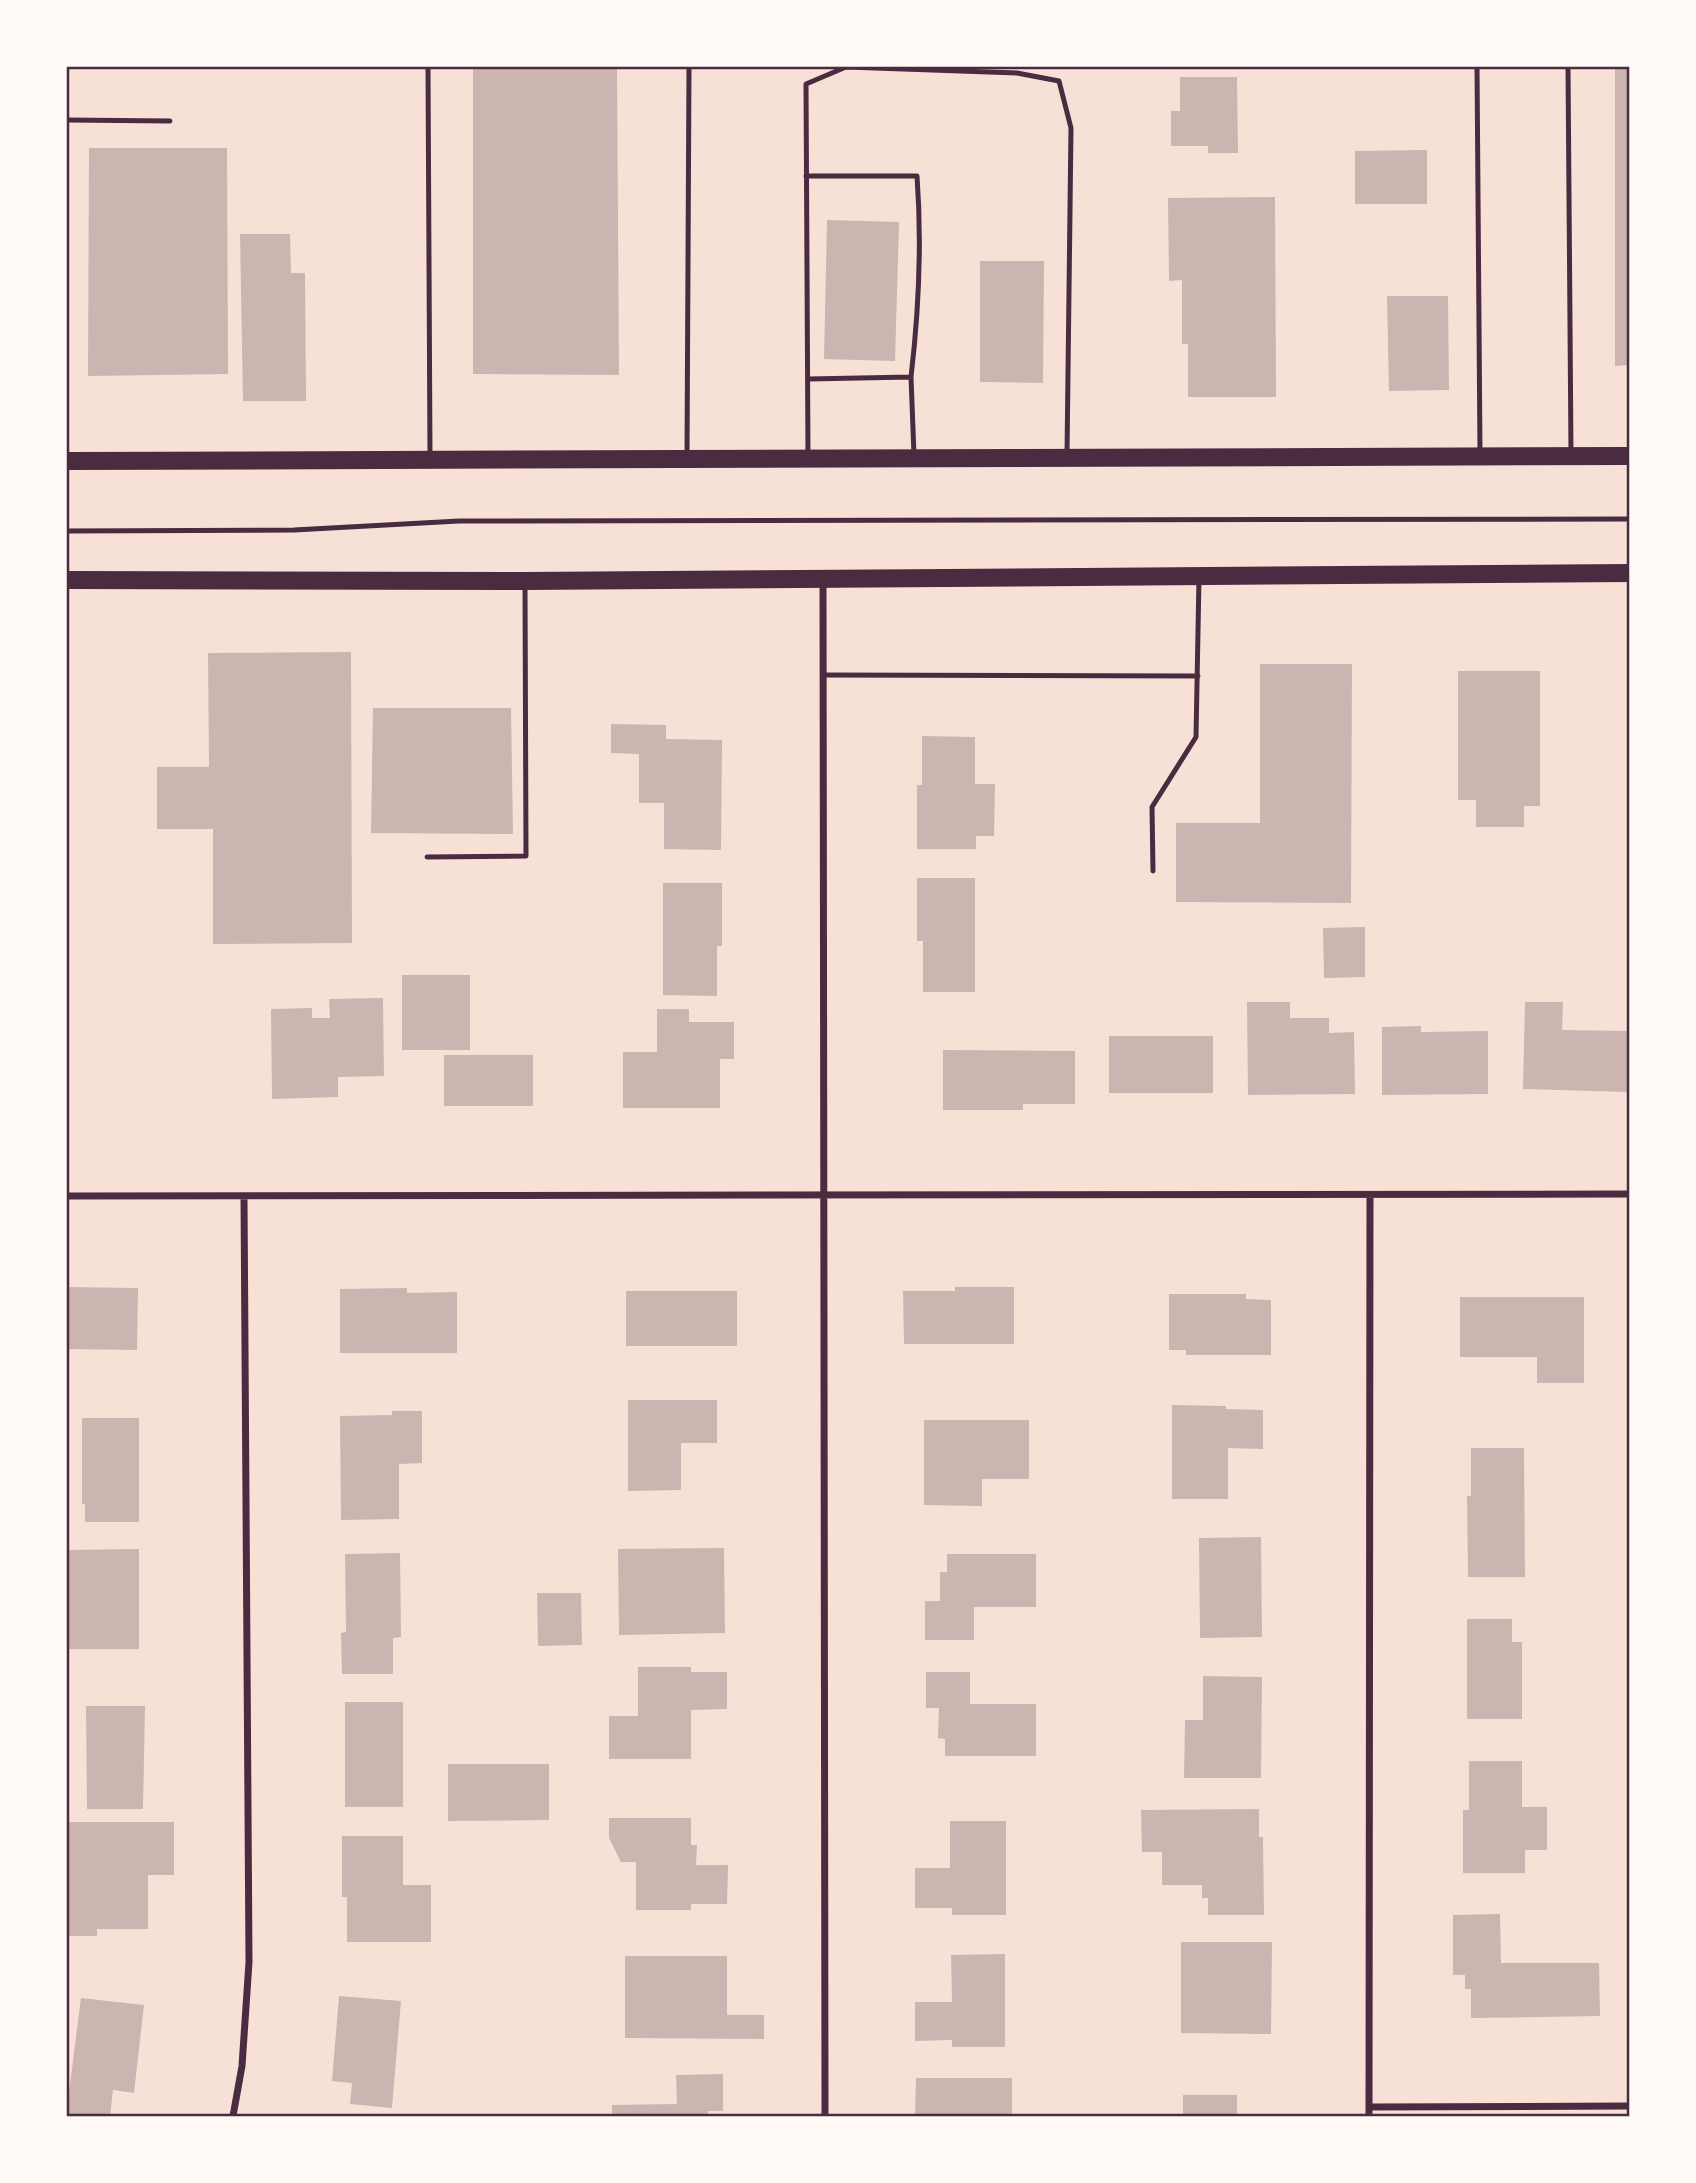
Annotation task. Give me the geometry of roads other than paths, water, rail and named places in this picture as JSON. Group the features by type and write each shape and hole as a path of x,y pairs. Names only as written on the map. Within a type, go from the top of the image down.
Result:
{"main road":[{"path":"66,461 1629,456"},
{"path":"66,580 525,581 1629,573"}],"street":[{"path":"823,578 825,2116"},
{"path":"1369,2116 1370,1195"},
{"path":"66,1196 1629,1195"},
{"path":"233,2116 242,2066 249,1962 244,1196"},
{"path":"1369,2107 1629,2106"}],"lane":[{"path":"428,66 430,460"},
{"path":"1477,66 1480,456"},
{"path":"1567,66 1571,456"},
{"path":"808,459 806,84 846,67 1017,73 1059,81 1071,128 1067,458"},
{"path":"687,459 689,68"},
{"path":"66,120 170,121"},
{"path":"806,176 917,176 919,303 911,377 914,458"},
{"path":"808,379 911,377"},
{"path":"66,531 294,530 459,521 1629,519"},
{"path":"1153,871 1152,807 1196,737 1199,575"},
{"path":"427,857 526,856 525,581"},
{"path":"823,675 1198,676"}]}
